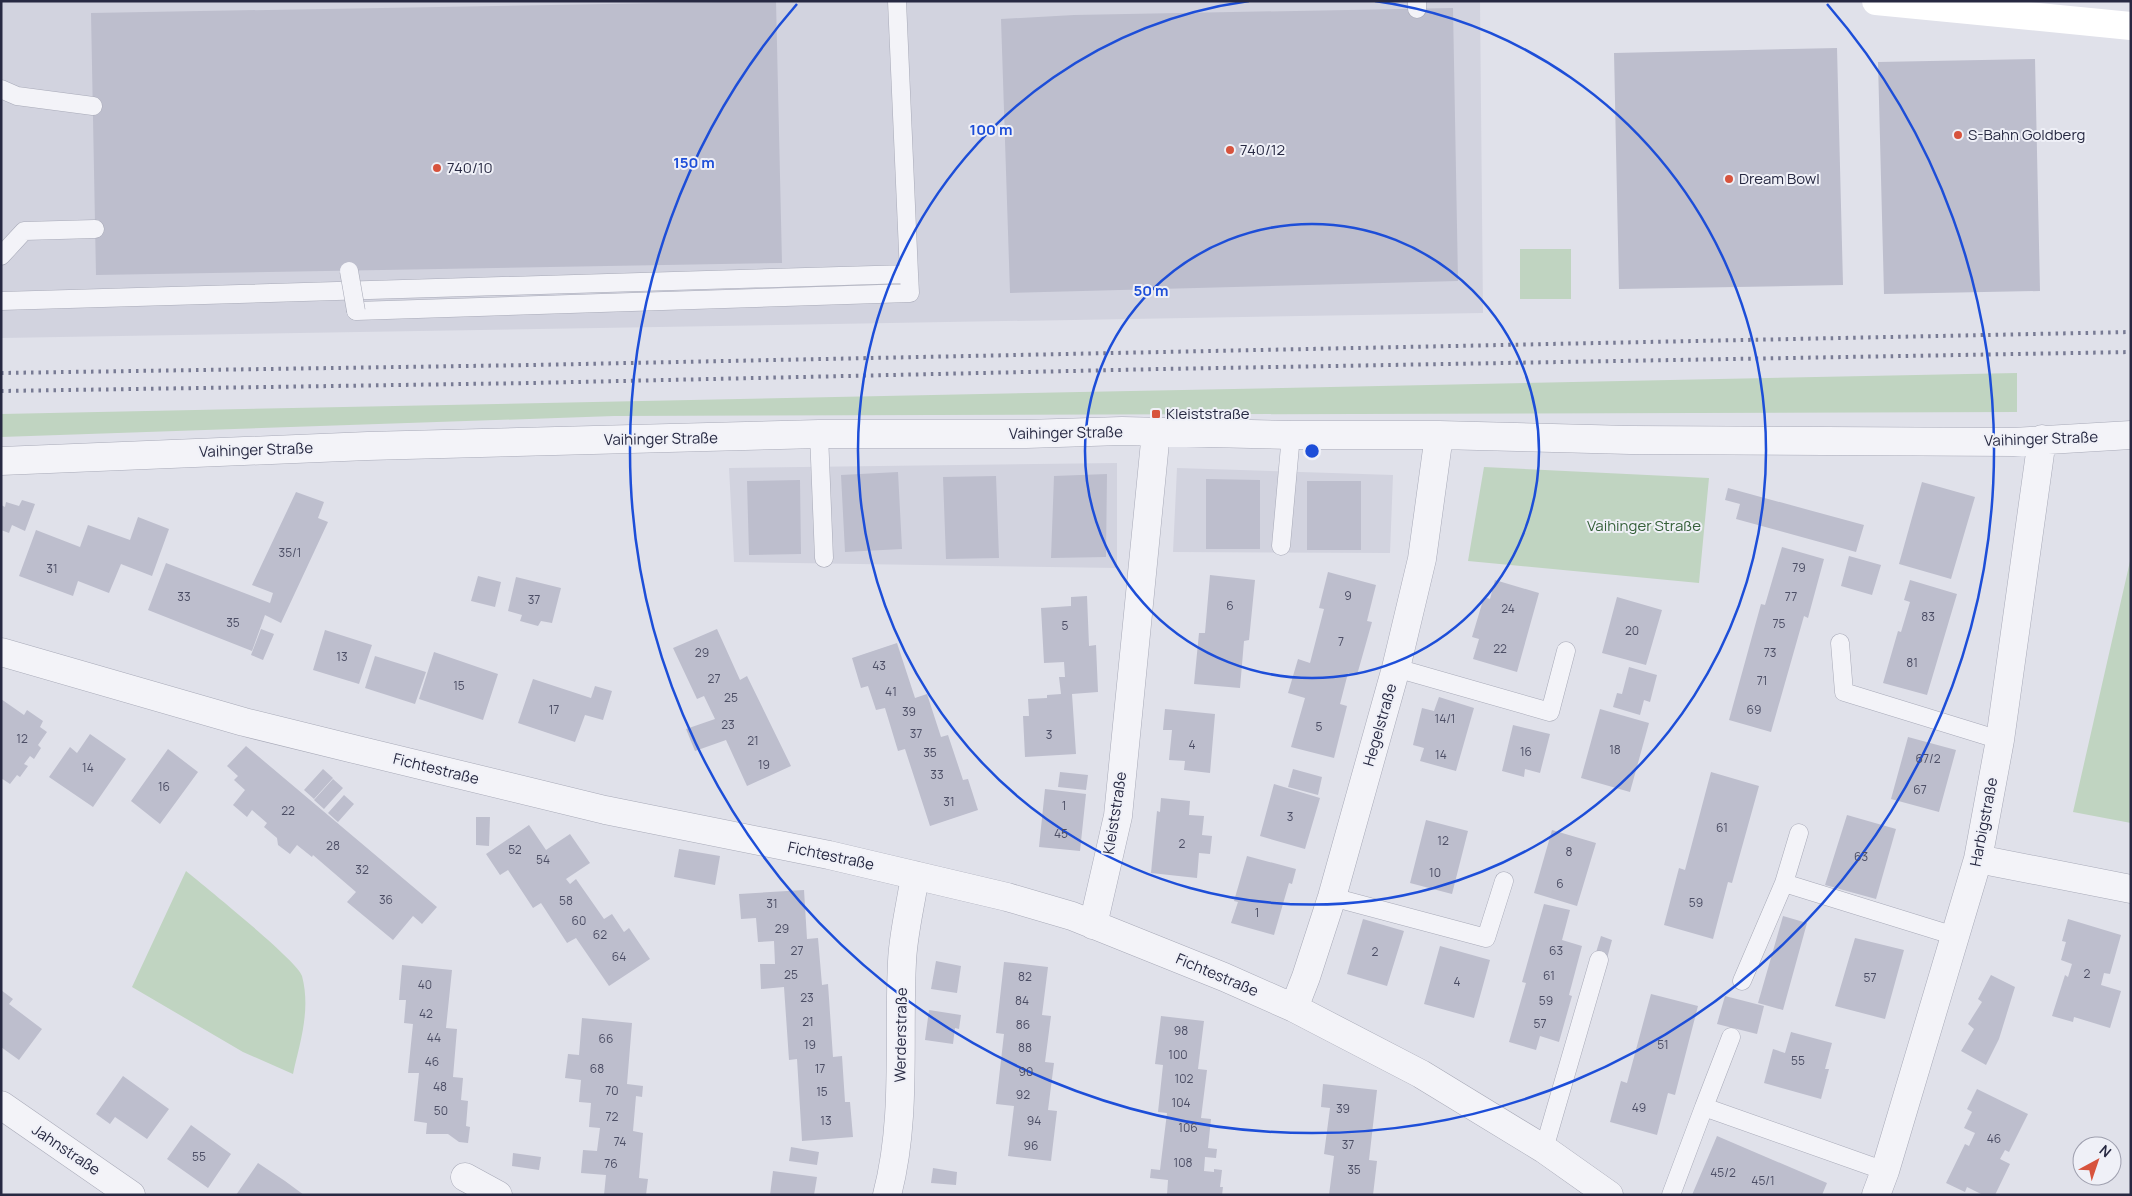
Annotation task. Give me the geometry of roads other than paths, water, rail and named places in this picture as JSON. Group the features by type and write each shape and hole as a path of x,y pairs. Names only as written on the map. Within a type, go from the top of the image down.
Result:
{"street":[{"path":"1876,1 2131,26"},
{"name":"Vaihinger Straße","path":"1,461 368,446 819,434 1026,434 1122,431 1292,436 1439,435 1706,441 2013,442 2131,435"},
{"name":"Kleiststraße","path":"1093,924 1118,816 1156,432"},
{"name":"Hegelstraße","path":"1294,1008 1332,897 1396,668 1422,559 1439,435"},
{"name":"Harbigstraße","path":"1880,1183 1978,858 2000,740 2042,439"},
{"name":"Fichtestraße","path":"1,652 244,722 600,809 828,855 915,875 1007,897 1072,916 1224,977 1294,1008 1421,1074 1544,1149 1608,1195"},
{"path":"1978,858 2131,889"},
{"name":"Werderstraße","path":"887,1195 898,1131 902,961 915,875"},
{"name":"Jahnstraße","path":"1,1105 131,1195"},
{"path":"465,1177 498,1195"}],"lane":[{"path":"349,271 356,311 910,293 897,1"},
{"path":"1,89 17,96 93,106"},
{"path":"1,256 24,231 95,229"},
{"path":"1,301 909,274"},
{"path":"819,434 824,558"},
{"path":"1281,546 1292,436"},
{"path":"1840,642 1844,692 2000,740"},
{"path":"1396,668 1550,712 1566,651"},
{"path":"1742,981 1784,884 1798,832"},
{"path":"1332,897 1486,938 1504,881"},
{"path":"1784,884 1956,936"},
{"path":"1544,1149 1599,960"},
{"path":"1671,1195 1731,1037"},
{"path":"1704,1107 1880,1183"}],"railway":[{"path":"1,373 532,365 2131,332"},
{"path":"1,391 531,383 1161,369 2131,352"}],"place":[{"name":"S-Bahn Goldberg","path":"1958,135"},
{"name":"740/12","path":"1230,150"},
{"name":"740/10","path":"437,168"},
{"name":"Dream Bowl","path":"1729,179"},
{"name":"Kleiststraße","path":"1156,414"}]}
